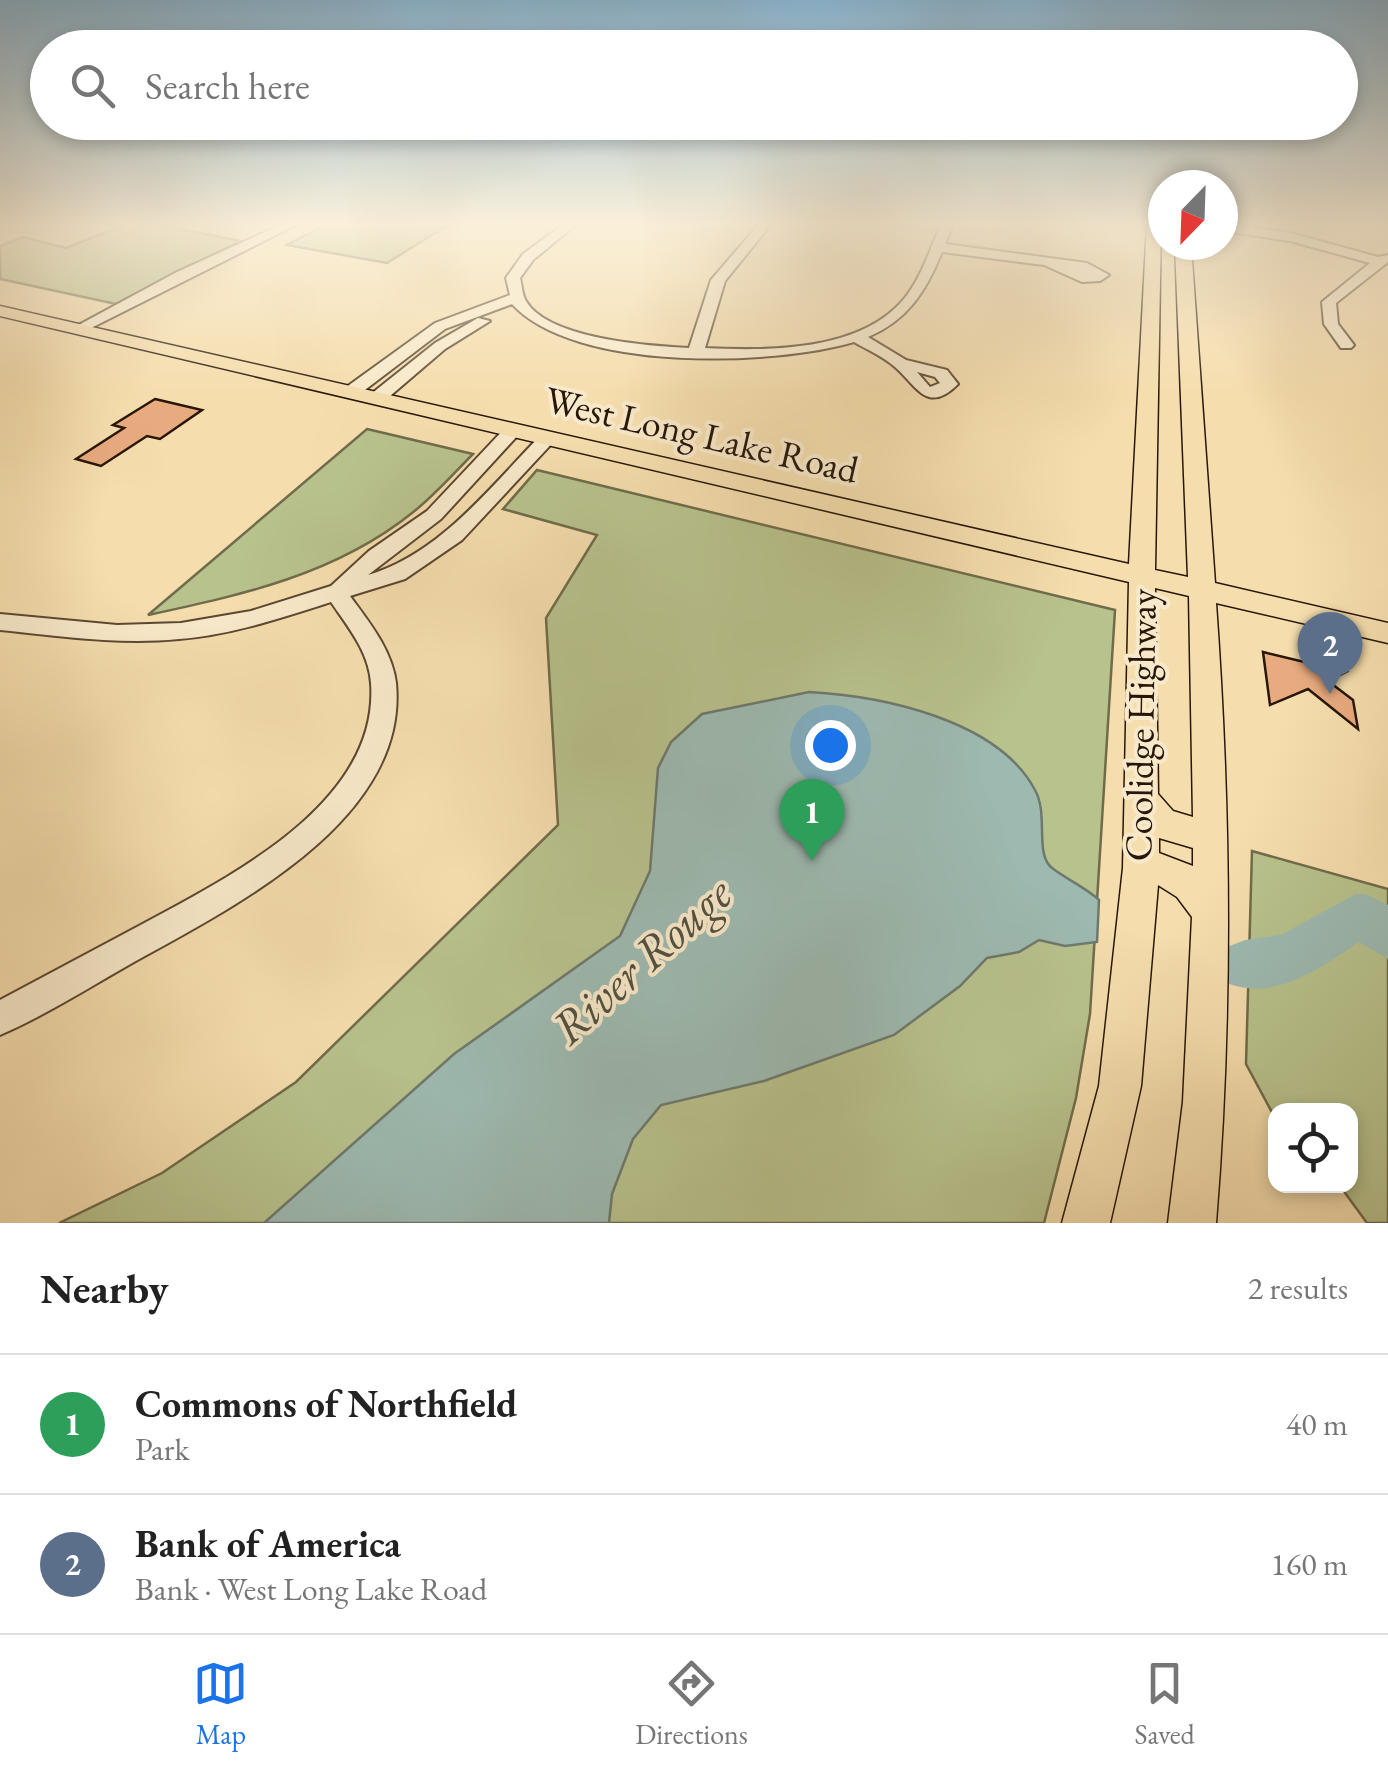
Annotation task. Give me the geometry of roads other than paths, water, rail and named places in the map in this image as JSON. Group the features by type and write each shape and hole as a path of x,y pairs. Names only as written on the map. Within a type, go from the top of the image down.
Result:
{"main road":[{"name":"Coolidge Highway","path":"1086,1223 1120,1086 1141,868 1142,573 1150,442 1153,280"},
{"name":"Coolidge Highway","path":"1185,280 1209,911 1206,1111 1192,1223"},
{"name":"West Long Lake Road","path":"0,311 1388,632"},
{"path":"1150,414 1171,428 1191,432"},
{"path":"1150,442 1175,450 1192,465"},
{"path":"1142,798 1149,812 1163,824 1194,835 1208,832"},
{"path":"1141,868 1168,870 1185,879 1198,891 1209,911"}],"street":[{"path":"91,330 172,280"},
{"path":"91,330 199,280"},
{"path":"513,280 519,303 555,330 595,342 696,351 780,352 856,336 888,322 910,302 921,280"},
{"path":"696,351 718,280"},
{"path":"1346,344 1331,324 1329,302 1357,280"},
{"path":"351,392 440,326 519,303"},
{"path":"377,398 460,332 519,303"},
{"path":"856,336 902,364"},
{"path":"336,593 376,556 434,515 513,430"},
{"path":"0,622 117,633 182,631 251,619 397,574 432,554 465,526 548,438"},
{"path":"0,1018 256,877 309,834 346,792 376,736 384,690 378,661 336,593"}],"water":[{"path":"809,692 870,699 936,716 967,729 1018,766 1039,799 1043,850 1049,865 1099,900 1097,942 1065,946 1039,940 1019,952 987,958 960,986 894,1035 764,1081 661,1105 633,1139 612,1194 609,1223 264,1223 454,1054 620,936 650,871 658,768 671,742 702,714"}],"waterway":[{"name":"River Rouge","path":"1245,965 1289,957 1356,917 1365,917 1388,935"}],"place":[{"name":"Bank of America","path":"1330,694"},
{"name":"Commons of Northfield","path":"812,861"}]}
